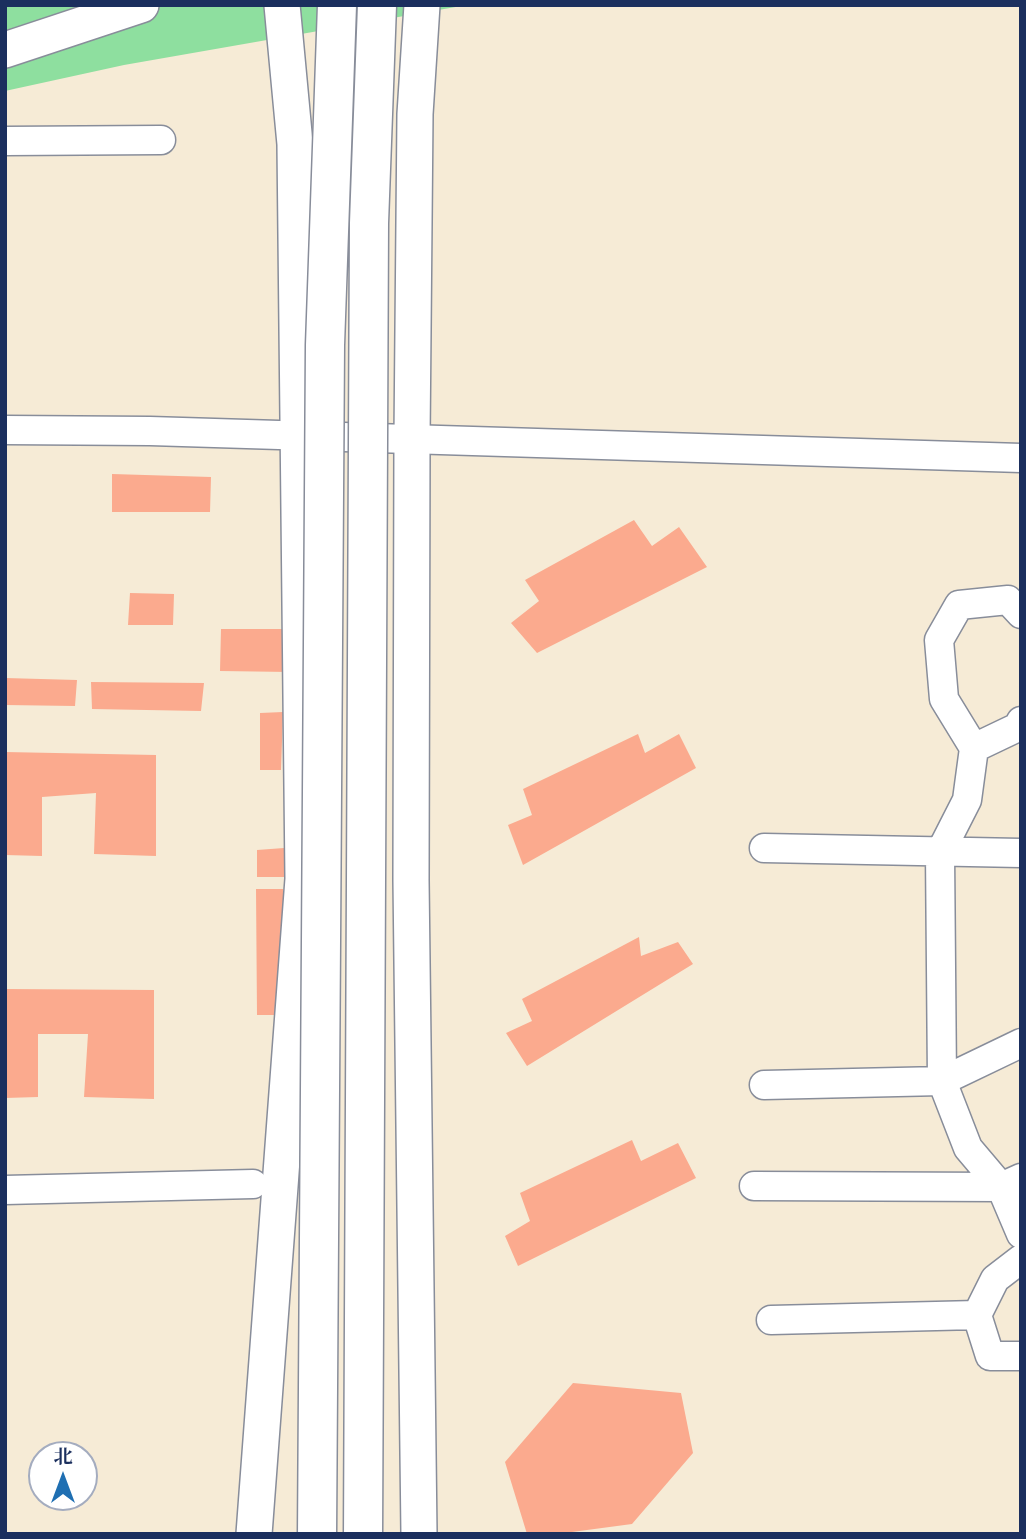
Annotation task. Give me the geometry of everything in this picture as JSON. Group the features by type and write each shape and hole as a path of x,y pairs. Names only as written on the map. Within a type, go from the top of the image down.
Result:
{"highway":[{"path":"317,1534 325,345 337,5"},
{"path":"363,1534 369,223 377,5"}],"main road":[{"path":"5,50 141,5"},
{"path":"254,1534 303,879 295,144 282,5"},
{"path":"419,1534 411,880 415,114 422,5"}],"street":[{"path":"5,141 161,140"},
{"path":"5,430 412,438 1021,458"},
{"path":"1021,614 1009,600 959,605 939,640 944,699 974,748 967,800 940,853 942,1081 968,1148 1011,1182 1021,1234"},
{"path":"974,748 1018,727 1021,721"},
{"path":"764,848 1021,853"},
{"path":"764,1085 942,1081 1021,1043"},
{"path":"754,1186 1011,1182"},
{"path":"5,1190 253,1184"},
{"path":"1021,1259 995,1279 977,1315 990,1356 1021,1356"},
{"path":"771,1320 977,1315"}],"green space":[{"path":"5,5 467,5 124,65 5,91"}],"building":[{"path":"112,474 211,477 210,512 112,512"},
{"path":"634,520 652,546 679,527 707,567 537,653 511,623 539,601 525,580"},
{"path":"130,593 174,594 173,625 128,625"},
{"path":"221,629 290,629 290,672 220,671"},
{"path":"5,678 77,680 75,706 5,705"},
{"path":"91,682 204,683 201,711 92,709"},
{"path":"283,712 281,770 260,770 260,713"},
{"path":"638,734 645,753 679,734 696,768 523,865 508,825 532,815 523,789"},
{"path":"5,752 156,755 156,856 94,854 96,793 42,797 42,856 5,855"},
{"path":"284,848 284,877 257,877 257,850"},
{"path":"256,889 283,889 283,1015 257,1015"},
{"path":"639,937 641,956 678,942 693,964 527,1066 506,1033 532,1021 522,999"},
{"path":"5,989 154,990 154,1099 84,1097 88,1034 38,1034 38,1097 5,1098"},
{"path":"632,1140 641,1161 678,1143 696,1178 518,1266 505,1236 530,1221 520,1193"},
{"path":"573,1383 681,1393 693,1453 632,1524 557,1534 527,1534 505,1462"}]}
